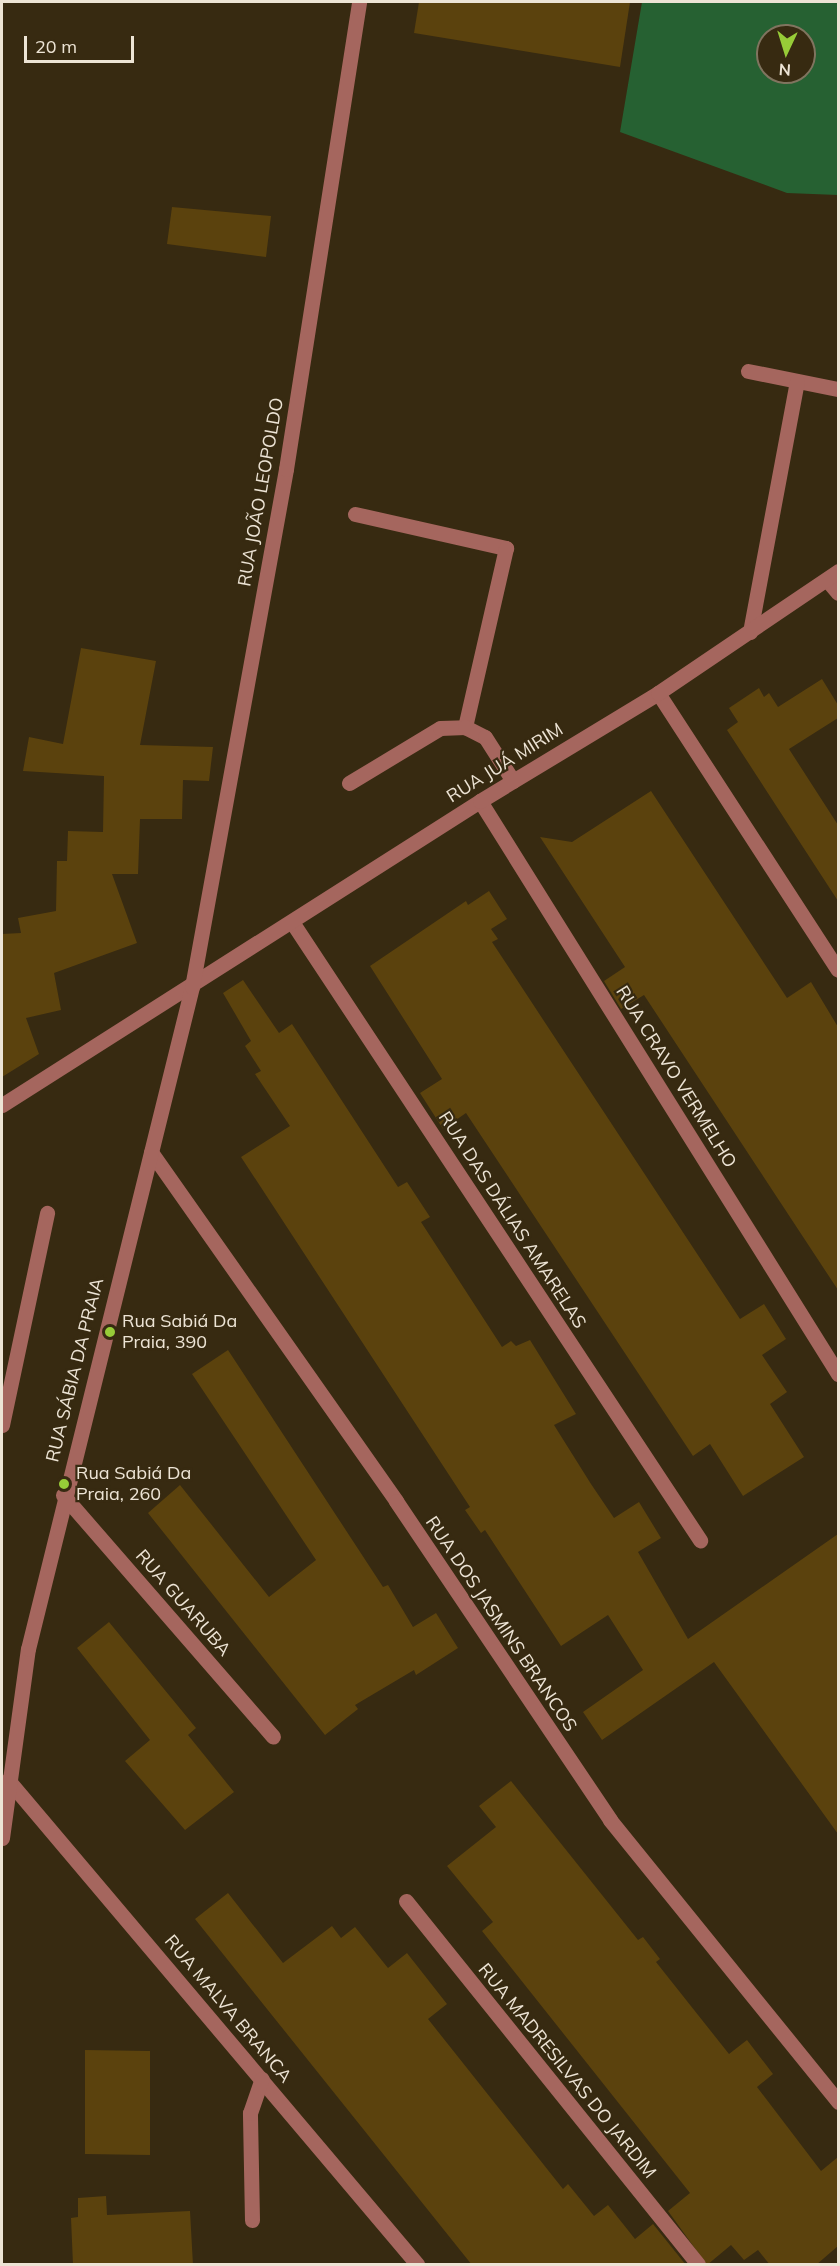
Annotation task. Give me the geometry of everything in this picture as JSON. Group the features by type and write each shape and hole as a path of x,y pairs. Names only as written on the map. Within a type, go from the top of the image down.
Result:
{"street":[{"name":"RUA JOÃO LEOPOLDO","path":"192,987 286,469 359,2"},
{"path":"748,371 838,389"},
{"path":"750,632 797,381"},
{"path":"355,514 506,548 465,727"},
{"name":"RUA JUÁ MIRIM","path":"2,1106 192,987 480,801 658,693 833,576"},
{"path":"833,576 838,593"},
{"path":"658,693 838,970"},
{"path":"349,783 440,728 465,727 485,737 513,781"},
{"name":"RUA CRAVO VERMELHO","path":"480,801 838,1374"},
{"name":"RUA DAS DÁLIAS AMARELAS","path":"292,922 700,1540"},
{"name":"RUA SÁBIA DA PRAIA","path":"2,1838 8,1780 28,1649 63,1495 192,987"},
{"name":"RUA DOS JASMINS BRANCOS","path":"151,1152 396,1501 610,1820 838,2102"},
{"path":"2,1425 47,1213"},
{"name":"RUA GUARUBA","path":"63,1495 273,1737"},
{"name":"RUA MALVA BRANCA","path":"8,1780 417,2265"},
{"name":"RUA MADRESILVAS DO JARDIM","path":"406,1901 698,2265"},
{"path":"252,2220 250,2113 262,2079"}],"green space":[{"path":"642,2 838,2 838,195 787,193 620,132"}],"building":[{"path":"419,2 630,2 620,67 414,33"},
{"path":"172,207 271,216 266,257 167,244"},
{"path":"81,648 156,661 140,745 213,747 209,781 183,780 182,819 140,819 138,874 112,874 137,943 54,973 61,1010 26,1018 39,1054 2,1077 2,934 21,933 18,918 56,911 57,861 67,861 68,831 103,832 104,776 23,771 29,737 63,744"},
{"path":"822,679 838,705 838,718 789,749 838,825 838,901 727,730 738,722 729,708 759,688 764,697 769,693 778,707"},
{"path":"651,791 787,998 811,982 838,1027 838,1290 644,995 621,1009 604,981 625,967 540,837 572,842"},
{"path":"489,891 507,919 491,929 498,939 492,942 740,1319 764,1304 786,1339 762,1355 787,1392 770,1404 804,1457 743,1496 710,1444 693,1456 466,1113 443,1129 420,1093 442,1079 370,966 466,901 468,905"},
{"path":"243,980 279,1033 292,1024 398,1187 407,1182 430,1217 421,1222 502,1347 511,1341 516,1346 530,1340 576,1414 554,1425 591,1484 614,1518 639,1502 661,1538 638,1552 688,1639 838,1534 838,1834 714,1662 602,1740 583,1712 643,1670 608,1615 561,1646 485,1530 481,1533 465,1510 470,1507 241,1157 290,1126 255,1074 261,1071 245,1046 251,1041 223,993"},
{"path":"228,1350 383,1587 388,1585 413,1627 436,1613 458,1648 416,1675 414,1670 355,1705 358,1709 325,1735 148,1513 180,1485 269,1597 316,1560 192,1374"},
{"path":"109,1622 196,1728 188,1735 234,1792 185,1830 125,1761 150,1740 77,1648"},
{"path":"511,1781 638,1940 643,1937 660,1959 656,1962 729,2054 747,2040 773,2074 757,2087 821,2171 838,2157 838,2246 816,2265 770,2265 758,2250 744,2260 731,2245 707,2265 668,2211 690,2193 482,1931 493,1922 447,1866 496,1827 479,1806"},
{"path":"228,1893 283,1963 332,1926 341,1938 355,1927 388,1968 407,1953 447,2004 428,2019 563,2189 568,2184 594,2216 608,2205 635,2239 653,2224 686,2265 472,2265 195,1919"},
{"path":"85,2050 150,2051 150,2155 85,2154"},
{"path":"106,2196 107,2215 190,2211 193,2265 73,2265 71,2218 78,2217 78,2198"}],"place":[{"name":"Rua Sabiá Da Praia, 390","path":"110,1332"},
{"name":"Rua Sabiá Da Praia, 260","path":"64,1484"}]}
